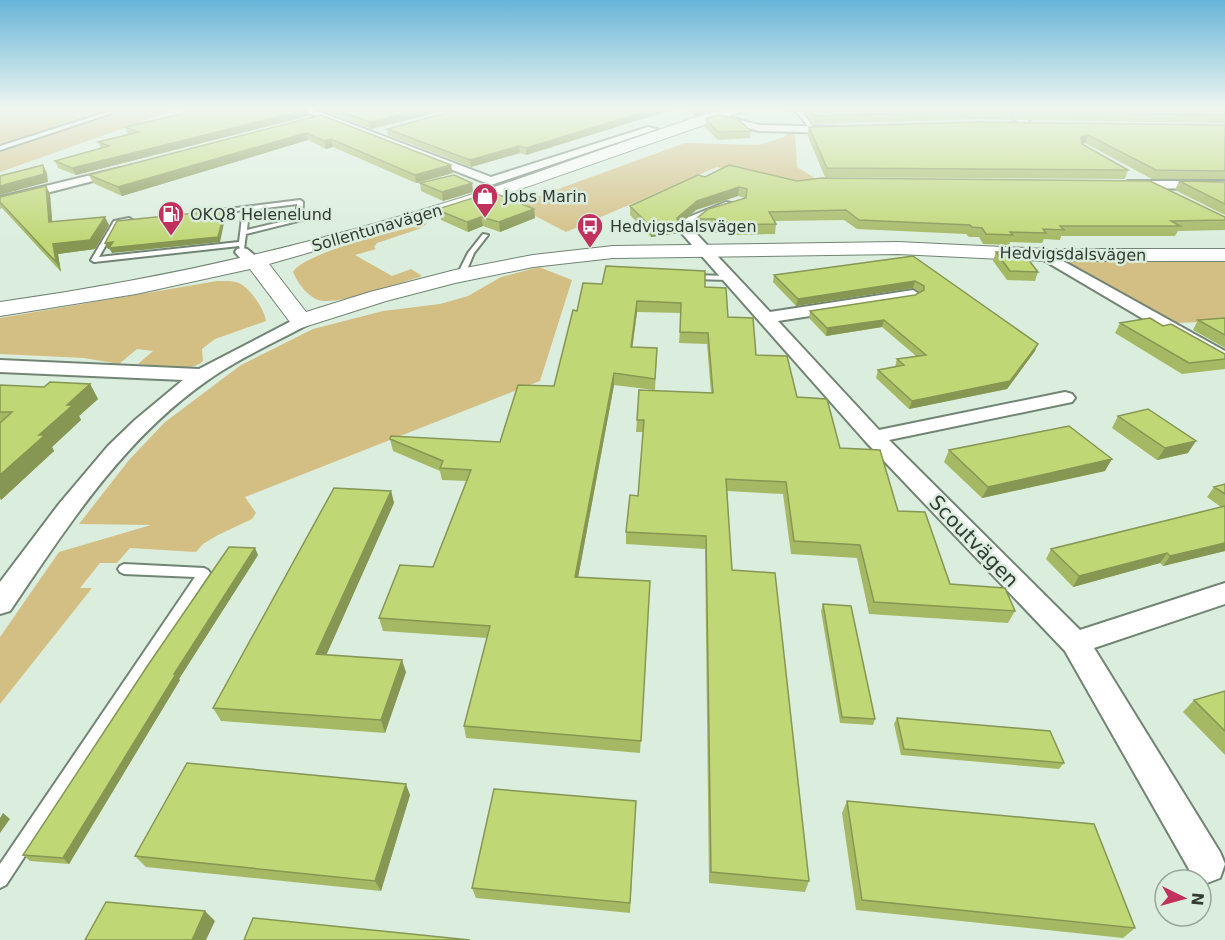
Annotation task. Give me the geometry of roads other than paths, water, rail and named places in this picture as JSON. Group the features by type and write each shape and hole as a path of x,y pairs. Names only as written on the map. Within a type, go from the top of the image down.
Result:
{"street":[{"path":"425,153 491,181 578,153"},
{"name":"Sollentunavägen","path":"0,309 90,297 247,253 407,221 537,179 608,153"},
{"path":"0,201 136,166"},
{"path":"1130,175 1178,199"},
{"path":"1114,185 1225,185"},
{"path":"704,250 685,229 689,222 710,211 739,202"},
{"name":"Hedvigsdalsvägen","path":"301,321 368,299 461,275 567,255 704,250 898,248 1045,255 1225,255"},
{"name":"Scoutvägen","path":"704,250 874,437 1075,643 1207,865"},
{"path":"0,603 55,526 117,448 159,408 201,375 301,321 247,253"},
{"path":"1045,255 1225,359"},
{"path":"766,318 913,296"},
{"path":"0,366 201,375"},
{"path":"874,437 1065,398"},
{"path":"1075,643 1225,593"}],"lane":[{"path":"199,213 300,202 300,219 243,232"},
{"path":"140,219 116,222 94,260 247,253 243,232 246,208"},
{"path":"461,275 471,253 485,235"},
{"path":"682,277 729,278"},
{"path":"0,879 204,573 124,569"}],"place":[{"name":"Jobs Marin","path":"485,219"},
{"name":"OKQ8 Helenelund","path":"171,237"},
{"name":"Hedvigsdalsvägen","path":"590,249"}]}
